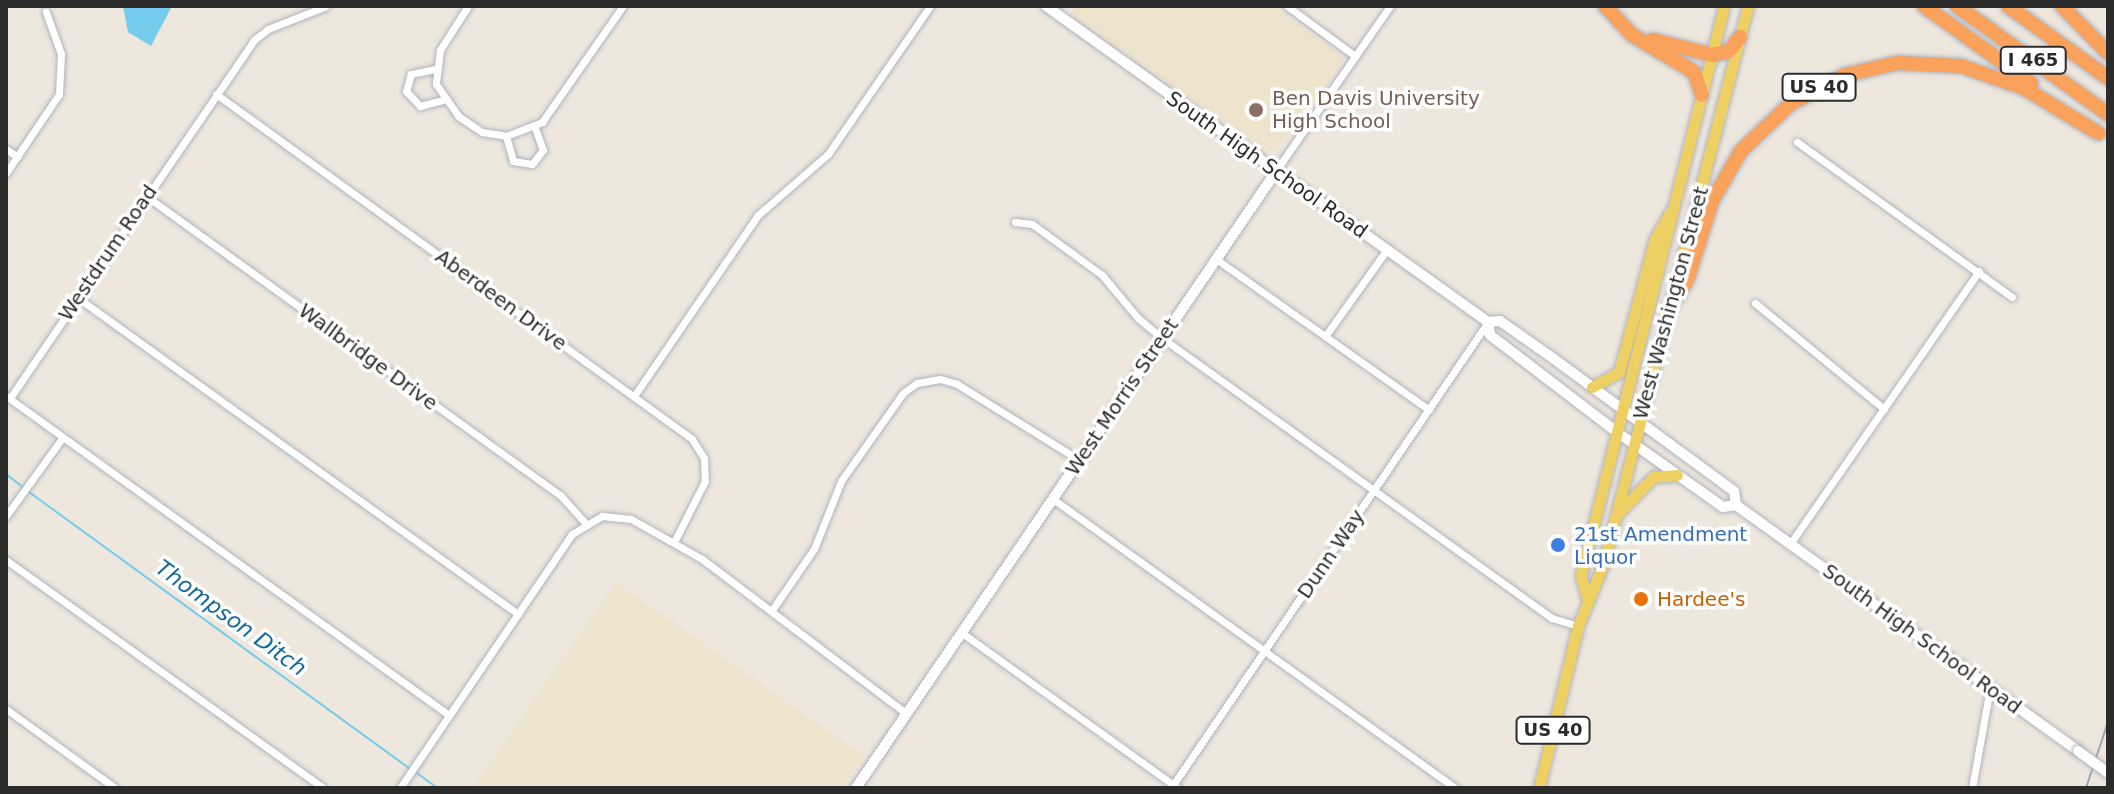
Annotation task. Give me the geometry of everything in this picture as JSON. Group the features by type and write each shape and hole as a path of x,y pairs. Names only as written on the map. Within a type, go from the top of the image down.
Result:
{"highway":[{"path":"1605,6 1647,46 1694,72 1702,95"},
{"path":"1924,6 2103,137"},
{"name":"I 465","path":"1957,6 2108,114"},
{"name":"I 465","path":"2008,6 2108,78"},
{"path":"2062,6 2108,53"},
{"path":"1621,23 1673,48 1712,55 1729,51 1740,37"},
{"name":"US 40","path":"1669,308 1687,280 1712,201 1741,151 1790,104 1845,75 1898,63 1961,66 2024,88 2103,137"}],"main road":[{"name":"West Washington Street","path":"1587,598 1581,575 1724,6"},
{"name":"West Washington Street","path":"1539,788 1578,626 1603,565 1748,6"},
{"path":"1592,387 1619,372 1655,239 1677,199"},
{"path":"1616,515 1653,477 1677,475"}],"street":[{"name":"Westdrum Road","path":"326,6 259,35 8,397 449,715"},
{"path":"468,6 445,41 435,69 443,100 465,121 485,133 506,136 535,128 623,6"},
{"path":"634,396 758,215 828,154 930,6"},
{"name":"South High School Road","path":"1046,6 1386,251 1488,322 1500,321 1623,409 1734,491 1736,505"},
{"path":"1287,6 1355,56"},
{"name":"West Morris Street","path":"856,788 1390,6"},
{"path":"6,173 52,110 61,85 61,54 46,12"},
{"path":"435,69 411,74 406,91 420,106 443,100"},
{"name":"Aberdeen Drive","path":"216,94 689,436 704,458 702,492 674,542"},
{"path":"506,136 513,161 532,164 543,150 535,128"},
{"path":"1797,142 2012,297"},
{"path":"6,149 18,157"},
{"name":"Wallbridge Drive","path":"146,196 561,496 585,523"},
{"path":"1015,222 1032,224 1099,272 1138,318 1162,338 1552,618 1578,626"},
{"path":"1326,335 1386,251"},
{"path":"1216,259 1429,410"},
{"path":"1790,544 1979,271"},
{"path":"78,298 518,614"},
{"path":"1755,303 1884,409"},
{"name":"South High School Road","path":"1488,322 1490,335 1634,445 1723,507 1736,505 2108,773"},
{"name":"Dunn Way","path":"1176,786 1488,322"},
{"path":"772,610 814,549 841,481 905,391 920,382 944,380 1079,460"},
{"path":"6,516 63,437"},
{"path":"1053,499 1455,788"},
{"path":"400,788 518,614 585,523 602,516 624,516 674,542 772,610 907,714"},
{"path":"6,560 323,788"},
{"path":"962,633 1176,786"},
{"path":"1972,788 1990,688"},
{"path":"6,709 115,788"}],"shaded area":[{"name":"Ben Davis University High School","path":"1077,6 1273,6 1342,55 1339,69 1275,151 1265,152 1070,15"},
{"path":"616,582 864,756 842,788 472,788"}],"water":[{"path":"123,6 172,6 151,46 128,32"}],"waterway":[{"name":"Thompson Ditch","path":"6,474 24,488"},
{"name":"Thompson Ditch","path":"29,492 409,768"},
{"name":"Thompson Ditch","path":"414,771 437,788"}],"railway":[{"path":"2086,788 2108,722"}],"place":[{"name":"Ben Davis University High School","path":"1256,110"},
{"name":"21st Amendment Liquor","path":"1558,545"},
{"name":"Hardee's","path":"1641,599"}]}
